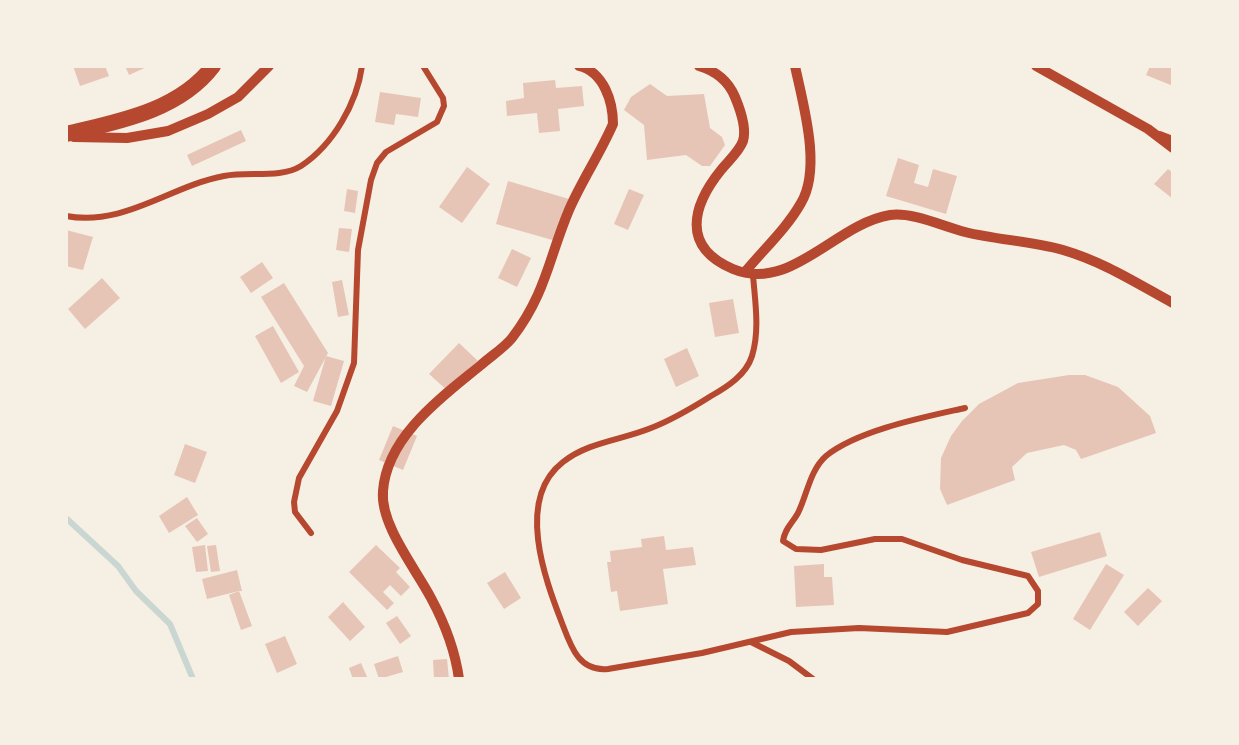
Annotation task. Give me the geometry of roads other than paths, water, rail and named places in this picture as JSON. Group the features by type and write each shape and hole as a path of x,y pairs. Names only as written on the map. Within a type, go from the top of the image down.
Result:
{"highway":[{"path":"66,136 135,117 185,93 213,66"}],"street":[{"path":"66,136 127,138 168,131 208,114 238,97 269,66"},
{"path":"66,216 95,218 114,216 182,188 223,176 287,172 299,167 316,153 343,120 359,85 362,66"},
{"path":"311,533 295,512 294,502 299,478 337,411 354,363 358,250 371,180 377,163 386,152 437,122 444,106 442,98 423,66"},
{"path":"582,67 599,66"},
{"path":"699,66 712,70 730,85 743,127 743,141 703,195 697,225 698,241 710,256 749,274 774,274 844,233 879,217 905,215 972,234 1062,249 1105,264 1173,303"},
{"path":"795,66 807,126 811,170 802,202 749,274 756,327 752,356 745,371 720,392 650,429 612,439 562,462 541,492 538,550 547,588 572,649 584,664 596,670 702,653 791,632 859,628 947,632 1028,613 1038,604 1038,591 1028,576 962,560 902,539 865,540 821,550 796,549 783,541 784,530 797,514 807,486 825,457 864,436 915,419 965,408"},
{"path":"1036,66 1148,129 1173,139"},
{"path":"459,679 454,649 430,597 392,527 384,506 383,491 394,453 406,436 437,402 510,340 544,284 569,210 613,124 613,111 604,86 582,67"},
{"path":"1148,129 1173,148"},
{"path":"751,641 789,661 813,679"}],"waterway":[{"path":"66,518 118,566 136,591 170,624 193,679"}]}
